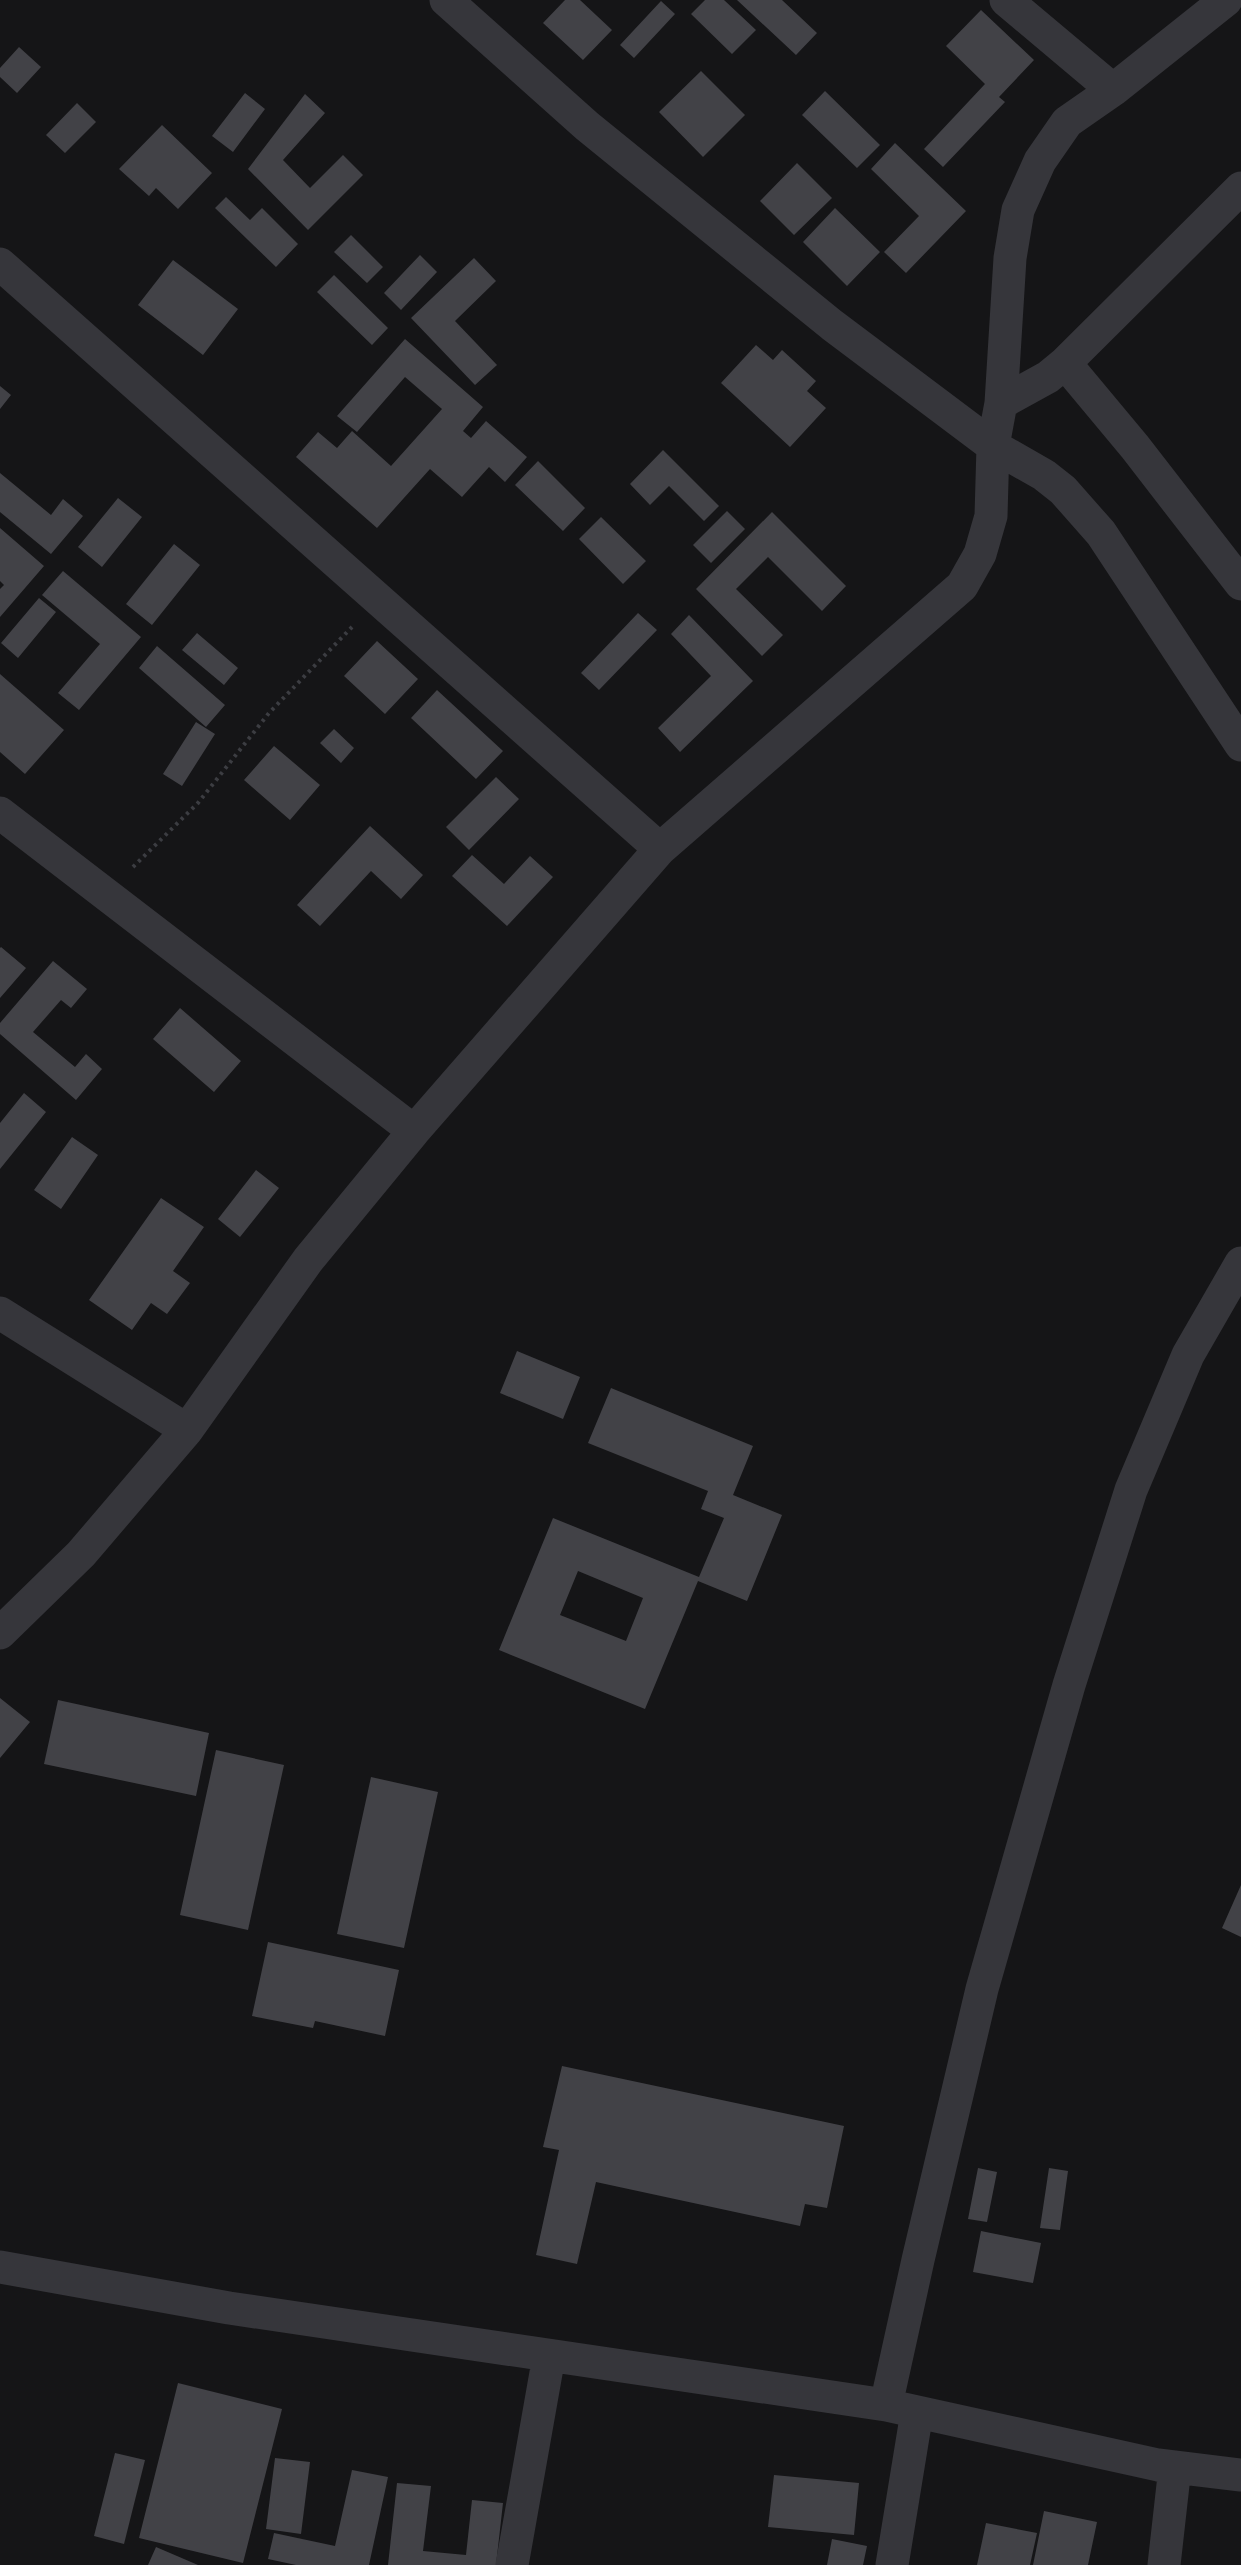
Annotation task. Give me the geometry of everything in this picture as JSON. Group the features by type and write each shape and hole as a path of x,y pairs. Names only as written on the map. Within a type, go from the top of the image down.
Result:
{"street":[{"path":"446,0 587,126 832,325 993,446 1044,475 1081,506 1241,745"},
{"path":"1006,0 1113,90"},
{"path":"0,1634 81,1554 187,1430 308,1260 414,1131 660,849 962,586 980,554 991,516 993,446 1001,403 1010,258 1018,210 1040,161 1067,122 1113,90 1226,0"},
{"path":"1001,403 1048,377 1065,363 1241,188"},
{"path":"0,264 660,849"},
{"path":"1065,363 1135,447 1241,584"},
{"path":"0,813 414,1131"},
{"path":"892,2565 902,2408 918,2259 982,1989 1069,1685 1131,1490 1188,1355 1241,1263"},
{"path":"0,1313 187,1430"},
{"path":"0,2267 229,2308 902,2408 1175,2467 1241,2475"},
{"path":"512,2565 549,2356"},
{"path":"1164,2565 1175,2467"}],"path":[{"path":"106,894 198,803 269,713 378,601"}],"building":[{"path":"565,0 580,0 612,30 583,60 543,23"},
{"path":"705,0 724,0 756,30 732,54 691,14"},
{"path":"737,0 782,0 817,33 796,55"},
{"path":"661,1 675,14 634,58 620,45"},
{"path":"981,10 1034,60 999,97 1005,102 943,167 924,149 985,84 946,46"},
{"path":"19,47 41,67 17,93 0,77 0,68"},
{"path":"701,71 745,115 703,157 659,112"},
{"path":"825,91 880,145 857,168 802,115"},
{"path":"245,93 265,109 233,152 212,136"},
{"path":"305,94 325,113 283,160 310,188 343,155 363,175 308,230 248,169"},
{"path":"77,103 96,122 65,153 46,135"},
{"path":"162,125 212,173 178,209 156,188 149,196 119,169"},
{"path":"895,143 966,211 906,273 884,252 919,216 871,169"},
{"path":"797,163 832,198 794,235 760,201"},
{"path":"226,197 250,220 262,208 298,244 276,267 215,208"},
{"path":"835,208 880,252 847,286 803,242"},
{"path":"351,235 383,267 367,283 334,252"},
{"path":"420,255 437,272 401,310 384,293"},
{"path":"474,258 496,281 455,321 497,365 475,385 411,318"},
{"path":"173,260 238,309 203,355 138,305"},
{"path":"334,275 388,328 372,345 317,292"},
{"path":"405,339 483,407 463,431 471,438 486,421 527,457 505,482 489,467 462,497 430,469 377,528 296,457 318,432 337,448 352,431 391,466 442,409 405,377 357,432 337,416"},
{"path":"756,345 773,360 782,350 816,381 807,391 826,408 790,447 721,383"},
{"path":"0,386 11,395 0,409"},
{"path":"663,450 719,506 704,521 669,486 650,505 630,484"},
{"path":"538,461 585,508 563,531 515,485"},
{"path":"0,473 51,515 63,499 83,516 51,554 0,512"},
{"path":"118,498 142,517 102,567 78,547"},
{"path":"727,511 745,529 711,563 693,545"},
{"path":"772,512 846,586 822,611 768,557 736,589 783,635 762,656 696,589"},
{"path":"601,517 646,561 623,584 579,539"},
{"path":"0,528 44,566 0,617 0,589 4,585 0,581"},
{"path":"174,544 200,565 152,625 126,604"},
{"path":"63,571 141,637 79,710 58,693 100,644 42,595"},
{"path":"39,598 56,612 18,658 1,643"},
{"path":"638,613 657,630 599,690 581,673"},
{"path":"689,615 753,681 680,752 658,728 711,676 671,634"},
{"path":"197,633 238,668 224,685 182,650"},
{"path":"377,641 418,679 385,714 344,676"},
{"path":"157,646 225,705 206,727 139,668"},
{"path":"0,674 64,730 25,774 0,752"},
{"path":"437,690 503,751 476,779 411,718"},
{"path":"196,722 215,734 182,786 163,774"},
{"path":"334,729 354,748 341,763 320,743"},
{"path":"274,746 320,785 290,820 244,780"},
{"path":"496,777 519,799 469,850 446,827"},
{"path":"370,826 423,875 401,899 371,871 320,926 297,905"},
{"path":"472,855 504,884 530,856 553,877 507,926 452,876"},
{"path":"0,948 26,968 0,998"},
{"path":"53,961 87,989 71,1008 61,1000 33,1032 75,1067 86,1054 102,1069 76,1100 0,1034 0,1023"},
{"path":"180,1008 241,1061 214,1092 153,1039"},
{"path":"24,1093 46,1112 0,1169 0,1123"},
{"path":"72,1137 98,1155 61,1209 34,1190"},
{"path":"256,1170 279,1188 240,1237 218,1219"},
{"path":"161,1198 204,1227 173,1271 190,1283 167,1314 151,1303 132,1330 89,1300"},
{"path":"517,1351 580,1377 563,1419 500,1393"},
{"path":"611,1388 753,1446 733,1495 782,1515 747,1601 698,1581 645,1709 499,1650 553,1518 699,1577 724,1518 701,1509 708,1491 588,1443","holes":["578,1571 643,1598 626,1641 560,1615"]},
{"path":"0,1698 30,1722 0,1758"},
{"path":"58,1700 209,1733 196,1796 44,1764"},
{"path":"216,1750 284,1765 248,1930 180,1915"},
{"path":"371,1777 438,1792 404,1948 337,1934"},
{"path":"1241,1885 1241,1937 1222,1928"},
{"path":"268,1942 399,1970 385,2036 315,2021 313,2028 252,2016"},
{"path":"562,2066 844,2126 827,2208 805,2204 800,2226 596,2182 577,2264 536,2255 559,2150 543,2147"},
{"path":"978,2168 997,2172 987,2222 968,2219"},
{"path":"1049,2168 1068,2171 1060,2230 1040,2228"},
{"path":"981,2231 1041,2243 1033,2283 973,2272"},
{"path":"178,2383 282,2409 243,2563 139,2538"},
{"path":"115,2453 145,2460 124,2544 94,2536"},
{"path":"275,2458 310,2462 301,2534 266,2529"},
{"path":"352,2470 388,2477 369,2565 296,2565 268,2559 274,2533 335,2546"},
{"path":"774,2475 859,2483 854,2535 768,2527"},
{"path":"397,2483 431,2486 423,2551 466,2555 472,2500 503,2503 496,2565 388,2565"},
{"path":"1044,2511 1097,2522 1088,2565 1033,2565"},
{"path":"986,2523 1037,2533 1030,2565 977,2565"},
{"path":"832,2539 867,2546 863,2565 827,2565"},
{"path":"156,2547 198,2565 148,2565"}]}
